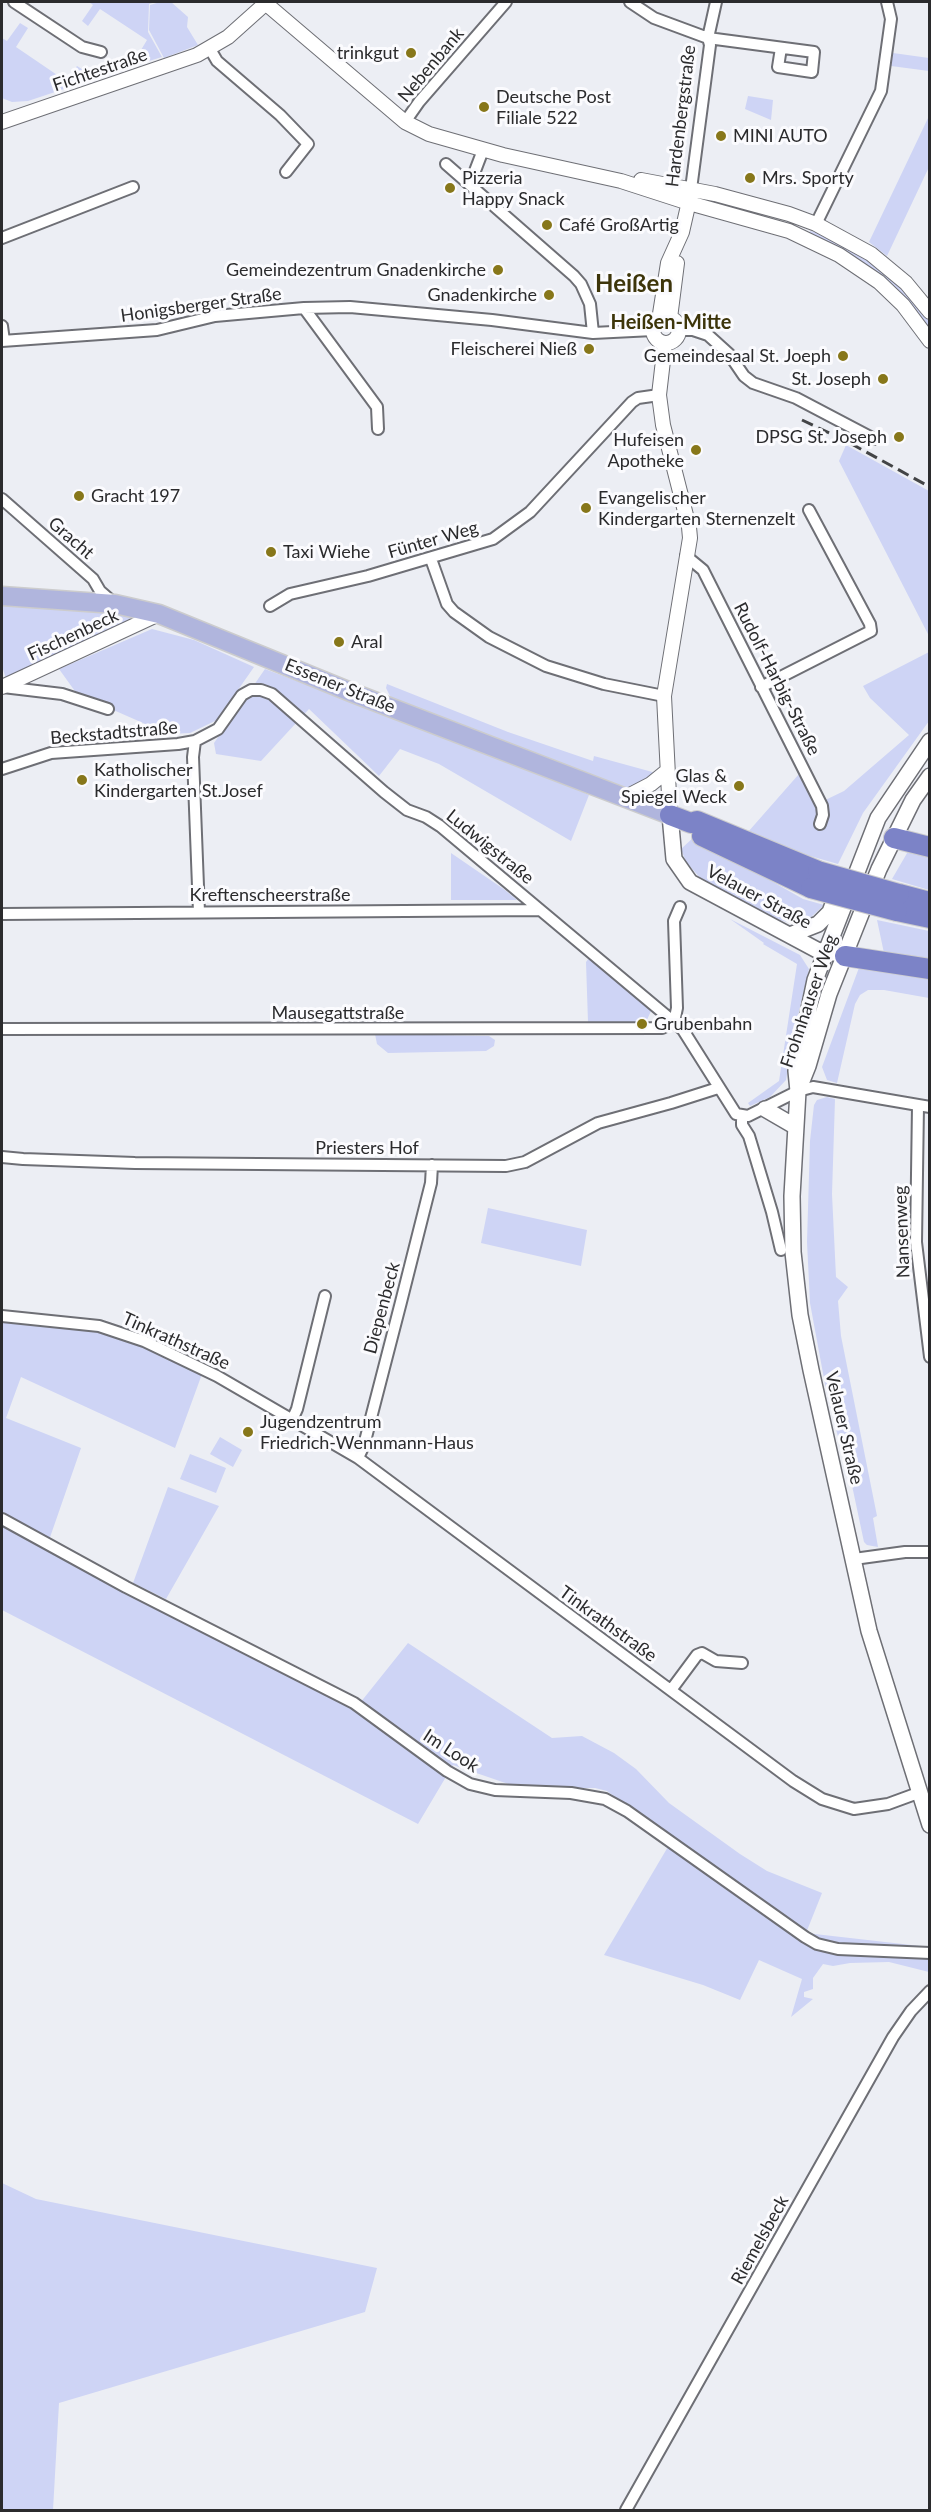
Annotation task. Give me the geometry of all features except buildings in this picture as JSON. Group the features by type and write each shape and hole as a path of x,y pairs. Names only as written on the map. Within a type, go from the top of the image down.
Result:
{"highway":[{"path":"670,815 691,823 695,832 701,836 815,880 898,903 930,918"},
{"path":"894,838 930,847"},
{"path":"898,903 930,902"},
{"path":"845,956 930,969"}],"main road":[{"name":"Essener Straße","path":"2,596 116,604 159,614 353,693 670,815"},
{"name":"Frohnhauser Weg","path":"798,1091 796,1071 806,1013 825,952 868,840 891,795 930,741"},
{"name":"Frohnhauser Weg","path":"798,1091 808,1066 829,994 894,838 913,801 930,776"},
{"path":"790,935 818,924 830,912 864,828 873,813 891,795"},
{"name":"Velauer Straße","path":"670,815 674,859 690,882 825,952 845,956"},
{"path":"868,840 894,838"},
{"name":"Velauer Straße","path":"798,1091 792,1196 793,1252 800,1315 869,1631 918,1793 930,1825"},
{"path":"765,1109 796,1126"}],"street":[{"path":"14,2 82,47 101,52"},
{"path":"265,2 405,122 429,134 483,150 621,181 789,231 839,255 872,277 903,305 930,341"},
{"name":"Fichtestraße","path":"2,122 210,49 228,37 265,2"},
{"name":"Nebenbank","path":"405,122 506,2"},
{"path":"630,2 654,18 708,38 781,48"},
{"name":"Hardenbergstraße","path":"661,323 689,203 710,45 708,38 716,2"},
{"path":"816,224 881,91 891,19 887,2"},
{"path":"210,49 217,61 280,114 308,144 286,172"},
{"path":"470,184 483,150"},
{"path":"446,164 574,276 590,304 593,333"},
{"path":"621,181 645,180 691,189 777,211 816,224 871,254 906,283 930,312"},
{"path":"2,238 133,187"},
{"name":"Honigsberger Straße","path":"2,326 3,341 157,330 215,316 304,308 350,307 593,333 661,323"},
{"path":"304,308 378,407 378,429"},
{"path":"661,323 678,325 680,330 675,340 666,343 659,341 661,323"},
{"path":"680,330 693,330 708,335 722,346 744,376 753,383 796,398 874,439"},
{"path":"666,343 659,395 663,425 689,527 664,696 670,815"},
{"name":"Fünter Weg","path":"270,606 290,594 486,543 522,520 625,408 638,398 659,395"},
{"name":"Gracht","path":"2,499 93,579 100,591 116,604"},
{"path":"761,687 871,631 870,624 809,510"},
{"name":"Rudolf-Harbig-Straße","path":"686,556 703,570 822,806 823,815 819,824"},
{"path":"431,559 447,604 454,612 489,637 546,666 604,684 664,696"},
{"name":"Fischenbeck","path":"2,687 159,614"},
{"name":"Fischenbeck","path":"2,687 62,694 108,709"},
{"name":"Beckstadtstraße","path":"2,769 51,753 195,741 218,729 242,695 251,690"},
{"name":"Ludwigstraße","path":"251,690 261,690 272,694 384,792 407,810 426,817 440,826 674,1022"},
{"name":"Beckstadtstraße","path":"195,741 193,757 199,912"},
{"path":"626,797 651,784 667,771"},
{"path":"680,907 674,921 677,1008 674,1022 683,1030 732,1110 741,1116 765,1109 798,1091 822,1088 930,1107"},
{"name":"Kreftenscheerstraße","path":"2,914 539,910"},
{"name":"Mausegattstraße","path":"2,1029 663,1028 674,1022"},
{"name":"Priesters Hof","path":"2,1157 135,1162 506,1167 525,1162 598,1123 718,1088"},
{"name":"Nansenweg","path":"918,1106 916,1242 930,1357"},
{"path":"741,1116 742,1125 749,1136 772,1212 781,1250"},
{"name":"Diepenbeck","path":"358,1458 364,1445 407,1280 431,1183 432,1165"},
{"path":"292,1420 297,1409 325,1296"},
{"name":"Tinkrathstraße","path":"2,1316 81,1323 123,1333 193,1363 358,1458 793,1781 822,1799 854,1809 888,1804 918,1793"},
{"name":"Im Look","path":"2,1520 126,1587 354,1703 447,1771 470,1784 495,1790 571,1793 605,1799 627,1811 818,1944 838,1950 930,1953"},
{"path":"854,1559 905,1552 930,1552"},
{"path":"671,1690 697,1655 702,1653 716,1660 742,1663"},
{"name":"Riemelsbeck","path":"626,2511 893,2037 910,2011 930,1991"}],"shaded area":[{"path":"89,2 156,2 149,4 148,32 162,57 113,72 111,65 138,55 147,40 100,9 88,26 82,21 93,5"},
{"path":"171,2 188,17 187,27 198,45 164,58 149,30 150,5"},
{"path":"20,23 28,28 16,47 66,81 77,66 93,76 97,69 104,70 106,75 28,101 12,102 2,98 2,38 7,41"},
{"path":"893,53 929,58 929,71 891,66"},
{"path":"748,96 773,100 771,120 745,109"},
{"path":"929,116 929,167 887,256 869,242"},
{"path":"810,231 824,234 854,249 895,281 929,321 929,328 901,293 809,234"},
{"path":"846,445 929,491 929,636 839,461"},
{"path":"2,605 94,611 131,616 130,621 6,679 2,666"},
{"path":"152,629 194,640 254,667 217,720 190,733 168,734 77,694 59,669"},
{"path":"929,652 929,721 863,813 838,864 810,856 790,854 748,832 799,774 815,805 844,791 909,735 870,698 863,686"},
{"path":"265,669 547,776 589,795 571,841 439,764 400,749 379,776 309,709 261,761 216,754 214,743"},
{"path":"387,684 508,732 593,761 594,756 656,773 630,788 620,787 391,698 386,688"},
{"path":"694,837 803,899 824,905 810,918 812,922 797,925 777,919 703,881 686,862 681,849"},
{"path":"910,848 929,855 929,890 892,879"},
{"path":"451,853 505,890 517,900 451,900"},
{"path":"730,919 800,955 809,969 786,1080 770,1097 750,1106 748,1103 779,1081 797,964 763,944"},
{"path":"877,920 929,931 929,963 884,953"},
{"path":"589,958 651,1011 646,1022 588,1022 586,962"},
{"path":"860,965 929,978 929,998 884,990 868,990 860,995 855,1004 837,1083 827,1080 822,1067"},
{"path":"375,1034 489,1036 495,1040 494,1046 486,1051 388,1053 377,1044"},
{"path":"827,1097 835,1099 832,1194 836,1277 848,1287 838,1301 841,1336 877,1516 873,1518 878,1547 867,1545 864,1542 850,1476 825,1384 810,1303 807,1242 810,1141 814,1105 817,1100"},
{"path":"488,1208 587,1230 581,1266 481,1243"},
{"path":"2,1321 90,1328 127,1339 202,1374 175,1448 21,1377 6,1418 81,1448 47,1546 360,1703 408,1643 552,1738 582,1736 614,1753 636,1769 669,1803 740,1854 767,1871 822,1893 806,1933 929,1947 929,1972 889,1962 833,1966 823,1964 813,1978 813,1989 804,1992 804,1997 813,1999 791,2017 802,1979 759,1960 740,2000 703,1985 604,1955 672,1840 607,1791 595,1788 520,1788 453,1765 418,1824 2,1610"},
{"path":"220,1437 242,1450 233,1467 210,1454"},
{"path":"190,1454 226,1468 216,1493 180,1479"},
{"path":"168,1487 219,1506 166,1599 133,1583"},
{"path":"2,2183 36,2199 377,2268 365,2312 59,2403 53,2510 2,2510"}],"railway":[{"path":"802,420 848,442 930,487"}],"place":[{"name":"trinkgut","path":"411,53"},
{"name":"Deutsche Post Filiale 522","path":"484,107"},
{"name":"MINI AUTO","path":"721,136"},
{"name":"Mrs. Sporty","path":"750,178"},
{"name":"Pizzeria Happy Snack","path":"450,188"},
{"name":"Café GroßArtig","path":"547,225"},
{"name":"Gemeindezentrum Gnadenkirche","path":"498,270"},
{"name":"Gnadenkirche","path":"549,295"},
{"name":"Fleischerei Nieß","path":"589,349"},
{"name":"Gemeindesaal St. Joeph","path":"843,356"},
{"name":"St. Joseph","path":"883,379"},
{"name":"DPSG St. Joseph","path":"899,437"},
{"name":"Hufeisen Apotheke","path":"696,450"},
{"name":"Gracht 197","path":"79,496"},
{"name":"Evangelischer Kindergarten Sternenzelt","path":"586,508"},
{"name":"Taxi Wiehe","path":"271,552"},
{"name":"Aral","path":"339,642"},
{"name":"Katholischer Kindergarten St.Josef","path":"82,780"},
{"name":"Glas & Spiegel Weck","path":"739,786"},
{"name":"Grubenbahn","path":"642,1024"},
{"name":"Jugendzentrum Friedrich-Wennmann-Haus","path":"248,1432"}],"district":[{"name":"Heißen","path":"634,284"},
{"name":"Heißen-Mitte","path":"671,323"}]}
